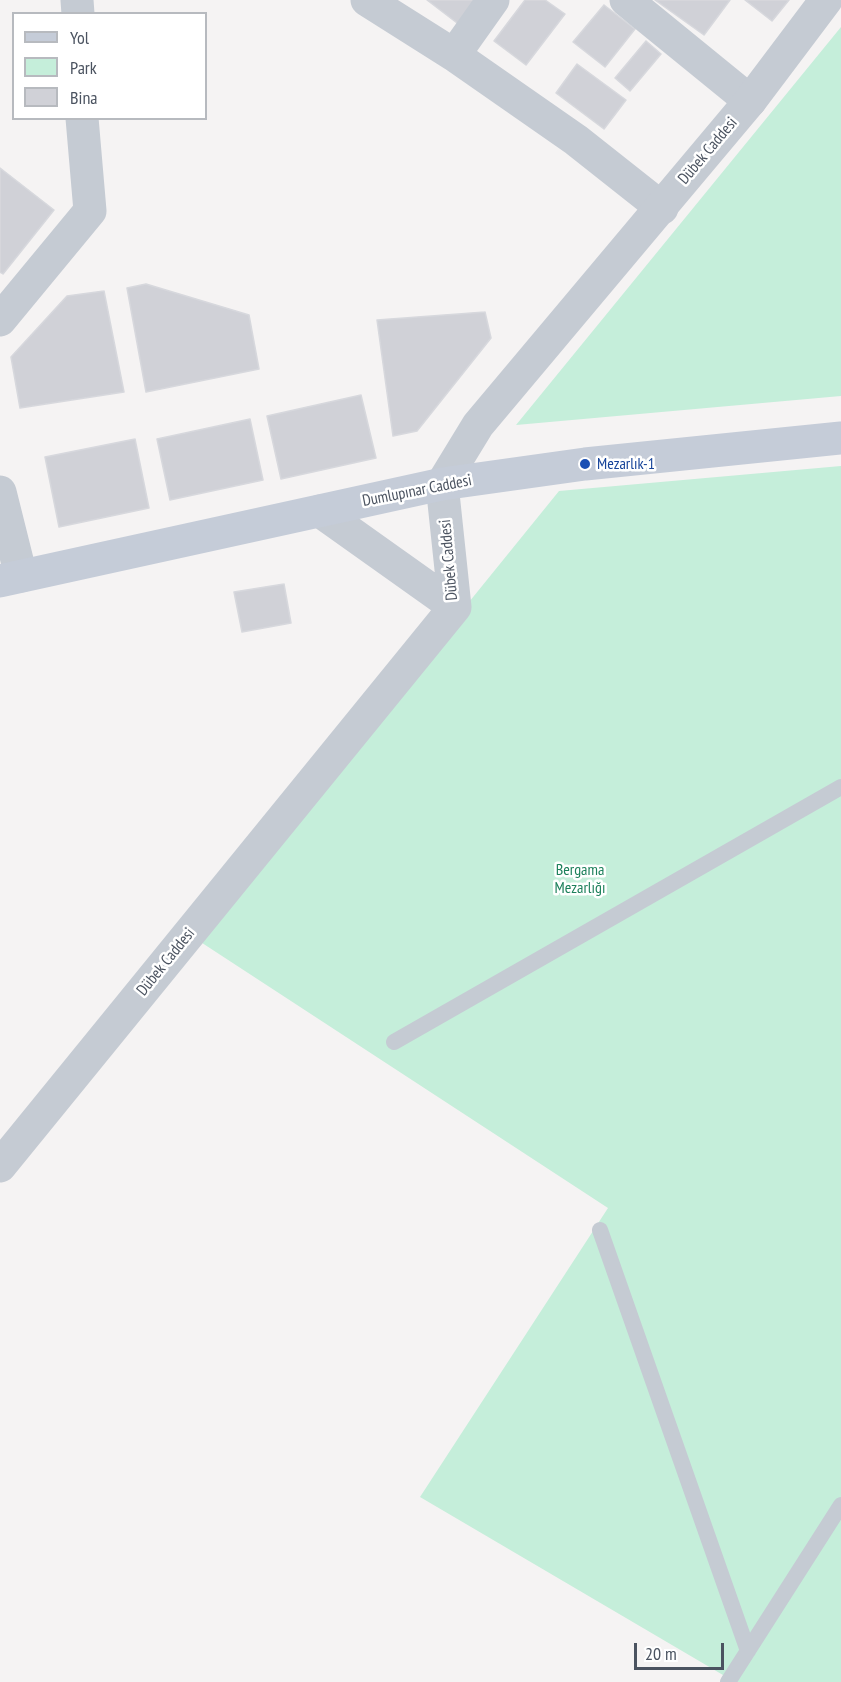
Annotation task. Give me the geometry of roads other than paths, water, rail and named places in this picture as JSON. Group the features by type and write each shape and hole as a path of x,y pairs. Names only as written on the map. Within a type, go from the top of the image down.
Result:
{"main road":[{"name":"Dumlupınar Caddesi","path":"10,579 442,484 585,464 841,438"}],"street":[{"path":"454,55 493,0"},
{"path":"626,0 750,101"},
{"name":"Dübek Caddesi","path":"0,1166 455,607 442,484 478,425 750,101 826,0"},
{"path":"379,3 576,140 662,208"},
{"path":"0,320 90,211 82,120"},
{"path":"0,492 10,579"},
{"path":"320,511 455,607"}],"lane":[{"path":"394,1042 841,787"},
{"path":"600,1230 748,1652"},
{"path":"728,1682 841,1505"}],"place":[{"name":"Mezarlık-1","path":"585,464"}],"park label":[{"name":"Bergama Mezarlığı","path":"580,879"}]}
